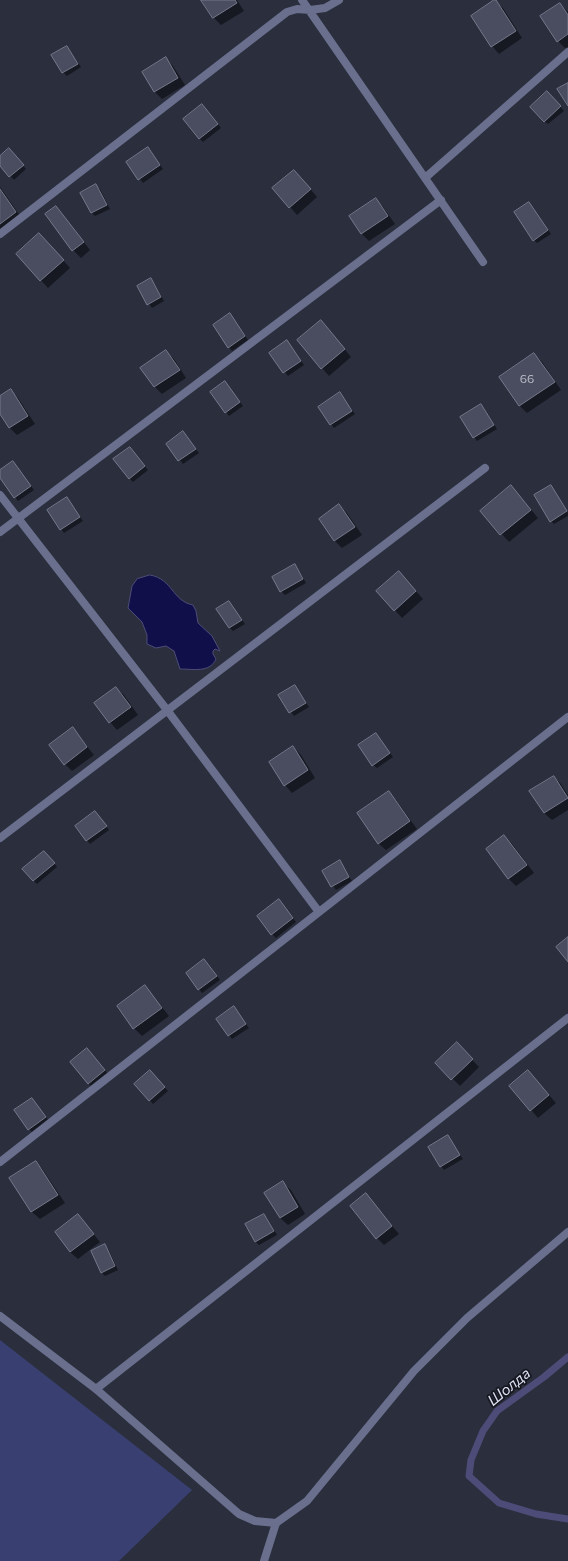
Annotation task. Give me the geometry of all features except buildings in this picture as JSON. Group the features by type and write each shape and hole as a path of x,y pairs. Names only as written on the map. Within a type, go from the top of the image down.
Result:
{"street":[{"path":"302,0 483,262"},
{"path":"0,234 287,12 297,9 310,10 325,8 339,0"},
{"path":"425,178 568,52"},
{"path":"0,532 441,200"},
{"path":"0,838 485,468"},
{"path":"0,495 168,710 319,912"},
{"path":"0,1162 568,717"},
{"path":"96,1389 568,1018"},
{"path":"264,1561 276,1523 307,1501 414,1371 467,1318 568,1232"},
{"path":"0,1316 96,1389 239,1514 255,1521 276,1523"}],"shaded area":[{"path":"150,575 158,577 186,603 193,605 196,611 198,623 212,636 220,651 215,649 213,651 216,659 210,666 196,670 180,669 174,651 166,646 156,648 147,644 147,635 142,622 128,608 132,586 137,579"},
{"path":"0,1340 192,1490 119,1561 0,1561"}],"waterway":[{"name":"Шолда","path":"568,1357 544,1377 497,1411 483,1431 471,1460 469,1476 499,1503 536,1514 568,1519"}]}
